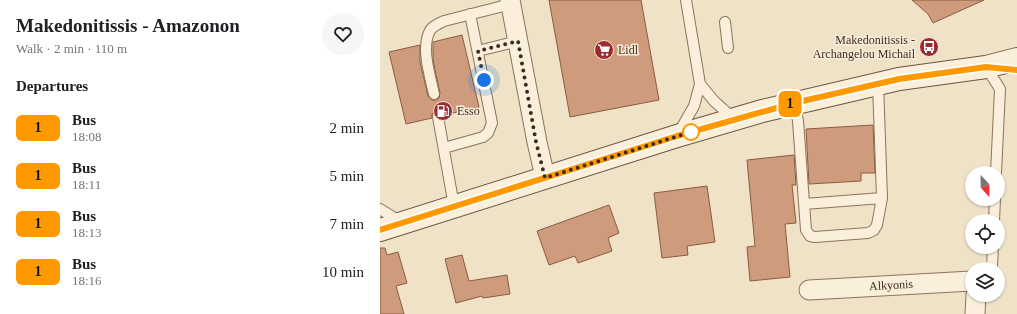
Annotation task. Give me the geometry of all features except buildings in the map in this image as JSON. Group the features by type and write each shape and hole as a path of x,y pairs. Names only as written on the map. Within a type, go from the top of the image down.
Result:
{"main road":[{"path":"380,230 734,119 878,83 986,67 1017,59"},
{"path":"986,67 1017,70"}],"street":[{"path":"511,2 536,142 545,178"},
{"name":"Alkyonis","path":"809,290 965,281"},
{"path":"976,302 976,314"}],"lane":[{"path":"677,136 694,106 700,84 686,0"},
{"path":"434,94 426,48 429,34 437,24 511,2"},
{"path":"444,148 483,137 491,128 492,123 470,14"},
{"path":"725,22 728,48"},
{"path":"478,51 518,41"},
{"path":"986,67 1000,89 996,166"},
{"path":"794,103 798,122 806,230 810,236 815,238 868,232 874,230 877,225 882,198 878,83"},
{"path":"700,84 714,101 734,119"},
{"path":"438,117 454,206"},
{"path":"804,204 882,198"},
{"path":"380,209 403,223"}],"bus line":[{"name":"1","path":"380,230 677,136 794,103 899,79 986,67 1017,70"}],"place":[{"name":"Makedonitissis - Archangelou Michail","path":"929,47"},
{"name":"Lidl","path":"604,50"},
{"name":"Esso","path":"443,111"}],"route":[{"path":"484,80 478,51 518,41 536,142 545,178 691,132"}]}
